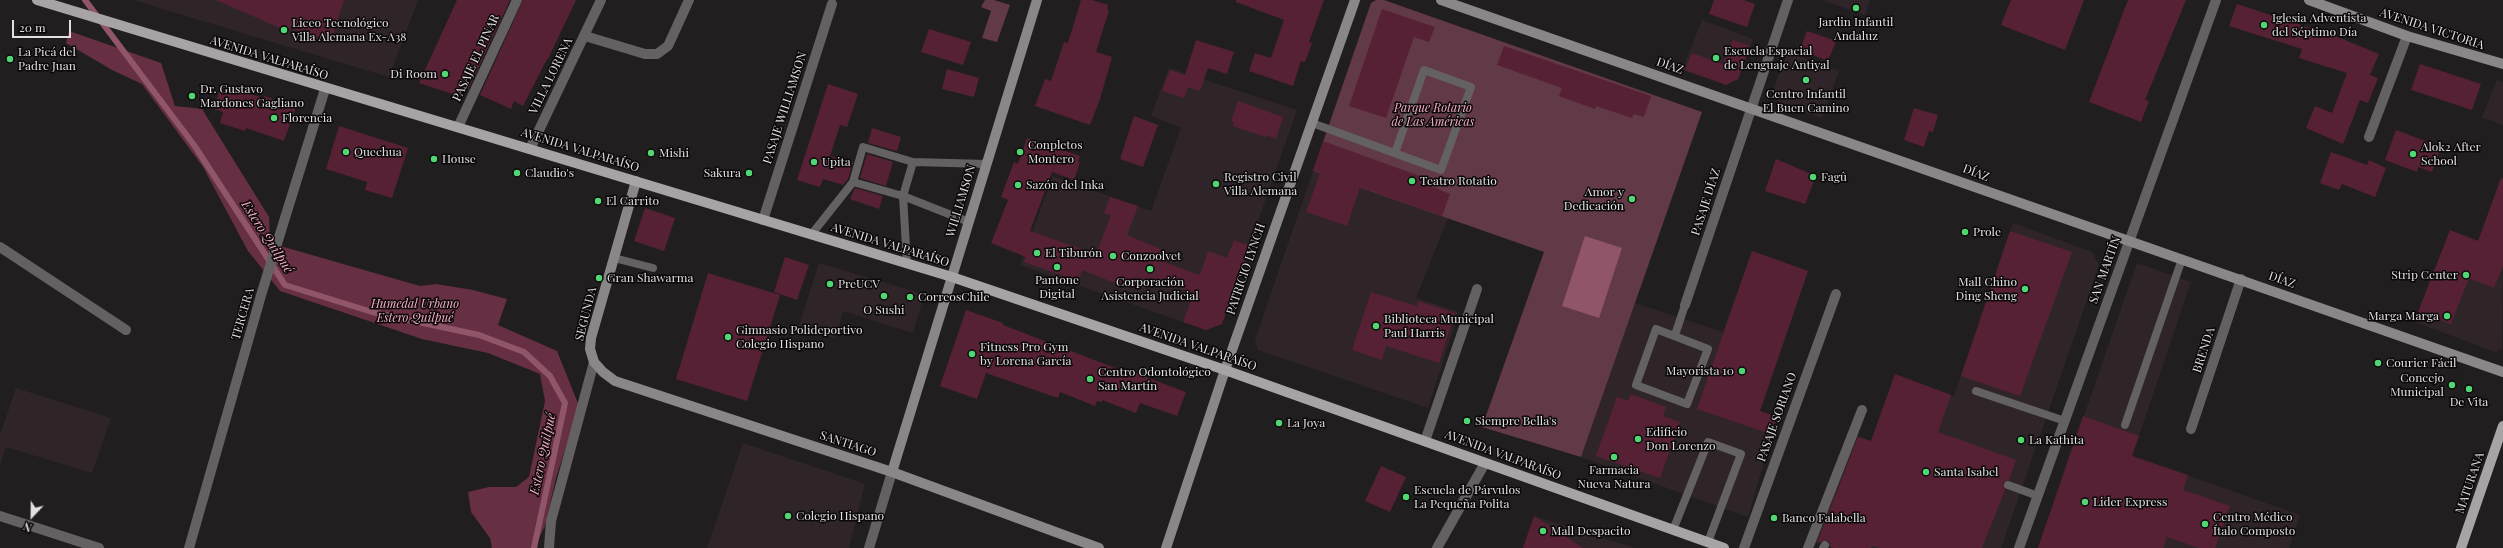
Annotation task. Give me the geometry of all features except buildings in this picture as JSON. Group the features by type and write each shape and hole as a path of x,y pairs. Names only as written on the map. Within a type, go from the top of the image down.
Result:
{"main road":[{"name":"AVENIDA VALPARAÍSO","path":"37,0 324,89 636,180 811,235 952,277 1225,370 1724,548"},
{"name":"MATURANA","path":"2461,548 2503,426"}],"street":[{"name":"PASAJE EL PINAR","path":"458,127 517,0"},
{"name":"VILLA LORENA","path":"530,149 601,0"},
{"name":"VILLA LORENA","path":"585,36 645,54 657,54 668,46 689,0"},
{"name":"WILLIAMSON","path":"869,548 1036,0"},
{"name":"PATRICIO LYNCH","path":"1166,548 1225,370 1355,0"},
{"name":"DÍAZ","path":"1441,0 2503,372"},
{"name":"PASAJE DÍAZ","path":"1685,305 1750,108 1788,0"},
{"name":"SAN MARTÍN","path":"2019,548 2216,0"},
{"name":"AVENIDA VICTORIA","path":"2310,0 2407,36 2503,64"},
{"name":"PASAJE WILLIAMSON","path":"763,220 832,4"},
{"path":"2369,137 2407,36"},
{"name":"TERCERA","path":"189,548 262,292 324,89"},
{"name":"SEGUNDA","path":"549,548 550,521 594,362 590,349 591,338 636,180"},
{"path":"0,247 126,330"},
{"name":"BRENDA","path":"2191,429 2241,279"},
{"path":"1425,441 1477,289"},
{"name":"PASAJE SORIANO","path":"1744,548 1836,294"},
{"name":"SANTIAGO","path":"594,362 603,372 615,381 892,472 1099,548"},
{"path":"1808,548 1862,410"},
{"path":"1437,548 1485,463"},
{"path":"0,516 99,548"}],"lane":[{"path":"1312,124 1442,170 1471,87 1424,70 1395,153"},
{"path":"811,235 853,182 863,147 913,162 986,164"},
{"path":"907,264 903,196 913,162"},
{"path":"853,182 903,196 969,222"},
{"path":"614,258 653,268"},
{"path":"2125,425 2182,259"},
{"path":"1675,335 1685,305"},
{"path":"1656,329 1675,335 1708,349 1687,404 1636,385 1656,329"},
{"path":"1976,391 2065,422"},
{"path":"1672,530 1708,442 1741,454 1708,542"},
{"path":"2008,485 2038,496"}],"shaded area":[{"path":"133,0 418,0 389,77"},
{"name":"Jardin Infantil Andaluz","path":"1822,0 1870,0 1865,15"},
{"name":"Escuela Espacial de Lenguaje Antiyal","path":"1702,20 1753,39 1738,79 1726,85 1682,70"},
{"name":"Centro Infantil El Buen Camino","path":"1788,52 1839,71 1822,118 1780,104 1773,90"},
{"path":"1169,68 1297,110 1222,324 1206,330 1020,265 1053,176 1151,211 1181,128 1151,116"},
{"path":"2497,80 2503,82 2503,125 2482,117"},
{"path":"1313,171 1448,218 1416,298 1459,312 1428,408 1258,350 1255,340"},
{"path":"2013,223 2092,252 2099,265 2001,548 1834,548 1815,542 1854,435 1871,441 1895,374 1954,396"},
{"path":"2450,230 2503,251 2502,349 2495,352 2415,322"},
{"path":"1585,236 1622,248 1599,318 1562,306"},
{"path":"1752,251 1808,271 1760,411 1777,417 1748,517 1581,457 1635,303 1723,332"},
{"path":"819,263 920,293 923,298 913,333 843,311 835,338 799,326"},
{"path":"2137,263 2191,282 2132,456 2300,515 2289,548 2038,548"},
{"path":"16,388 111,418 92,473 6,447 0,465 0,435"},
{"name":"Colegio Hispano","path":"743,443 865,484 849,548 707,548"},
{"path":"1534,516 1635,548 1523,548"}],"green space":[{"path":"985,0 994,0 1010,5 997,42 982,38 991,11 981,7"},
{"name":"Parque Rotario de Las Américas","path":"1376,0 1384,0 1702,112 1581,457 1482,427 1544,252 1313,171 1371,3"},
{"name":"Humedal Urbano Estero Quilpué","path":"69,31 161,63 175,106 202,109 269,217 270,243 420,286 436,284 473,290 507,299 498,325 557,351 579,406 556,478 545,526 534,548 492,548 490,538 471,512 468,492 489,487 516,487 529,477 545,401 540,374 488,353 422,339 280,291 248,251 203,167 142,84 112,70 66,43"}],"waterway":[{"name":"Estero Quilpué","path":"85,0 194,145 285,285 372,312 479,335 524,352 550,376 565,403 534,548"}],"place":[{"name":"Jardin Infantil Andaluz","path":"1856,8"},
{"name":"Iglesia Adventista del Séptimo Día","path":"2264,25"},
{"name":"Liceo Tecnológico Villa Alemana Ex-A38","path":"284,30"},
{"name":"Escuela Espacial de Lenguaje Antiyal","path":"1716,58"},
{"name":"La Picá del Padre Juan","path":"10,59"},
{"name":"Di Room","path":"445,74"},
{"name":"Centro Infantil El Buen Camino","path":"1806,80"},
{"name":"Dr. Gustavo Mardones Gagliano","path":"192,96"},
{"name":"Florencia","path":"274,118"},
{"name":"Quechua","path":"346,152"},
{"name":"Conpletos Montero","path":"1020,152"},
{"name":"Mishi","path":"651,153"},
{"name":"Alok2 After School","path":"2413,154"},
{"name":"House","path":"434,159"},
{"name":"Upita","path":"814,162"},
{"name":"Claudio's","path":"517,173"},
{"name":"Sakura","path":"749,173"},
{"name":"Fagû","path":"1813,177"},
{"name":"Teatro Rotatio","path":"1412,181"},
{"name":"Registro Civil Villa Alemana","path":"1216,184"},
{"name":"Sazón del Inka","path":"1018,185"},
{"name":"Amor y Dedicación","path":"1632,199"},
{"name":"El Carrito","path":"598,201"},
{"name":"Prole","path":"1965,232"},
{"name":"El Tiburón","path":"1037,253"},
{"name":"Conzoolvet","path":"1113,256"},
{"name":"Pantone Digital","path":"1057,267"},
{"name":"Corporación Asistencia Judicial","path":"1150,269"},
{"name":"Strip Center","path":"2466,275"},
{"name":"Gran Shawarma","path":"599,278"},
{"name":"PreUCV","path":"830,284"},
{"name":"Mall Chino Ding Sheng","path":"2025,289"},
{"name":"O Sushi","path":"884,296"},
{"name":"CorreosChile","path":"910,297"},
{"name":"Marga Marga","path":"2447,316"},
{"name":"Biblioteca Municipal Paul Harris","path":"1376,326"},
{"name":"Gimnasio Polideportivo Colegio Hispano","path":"728,337"},
{"name":"Fitness Pro Gym by Lorena García","path":"972,354"},
{"name":"Courier Fácil","path":"2378,363"},
{"name":"Mayorista 10","path":"1742,371"},
{"name":"Centro Odontológico San Martín","path":"1090,379"},
{"name":"Concejo Municipal","path":"2452,385"},
{"name":"De Vita","path":"2469,389"},
{"name":"Siempre Bella's","path":"1467,421"},
{"name":"La Joya","path":"1279,423"},
{"name":"Edificio Don Lorenzo","path":"1638,439"},
{"name":"La Kathita","path":"2021,440"},
{"name":"Farmacia Nueva Natura","path":"1614,457"},
{"name":"Santa Isabel","path":"1926,472"},
{"name":"Escuela de Párvulos La Pequeña Polita","path":"1406,497"},
{"name":"Lider Express","path":"2085,502"},
{"name":"Colegio Hispano","path":"788,516"},
{"name":"Banco Falabella","path":"1774,518"},
{"name":"Centro Médico Ítalo Composto","path":"2205,524"},
{"name":"Mall Despacito","path":"1543,531"}]}
